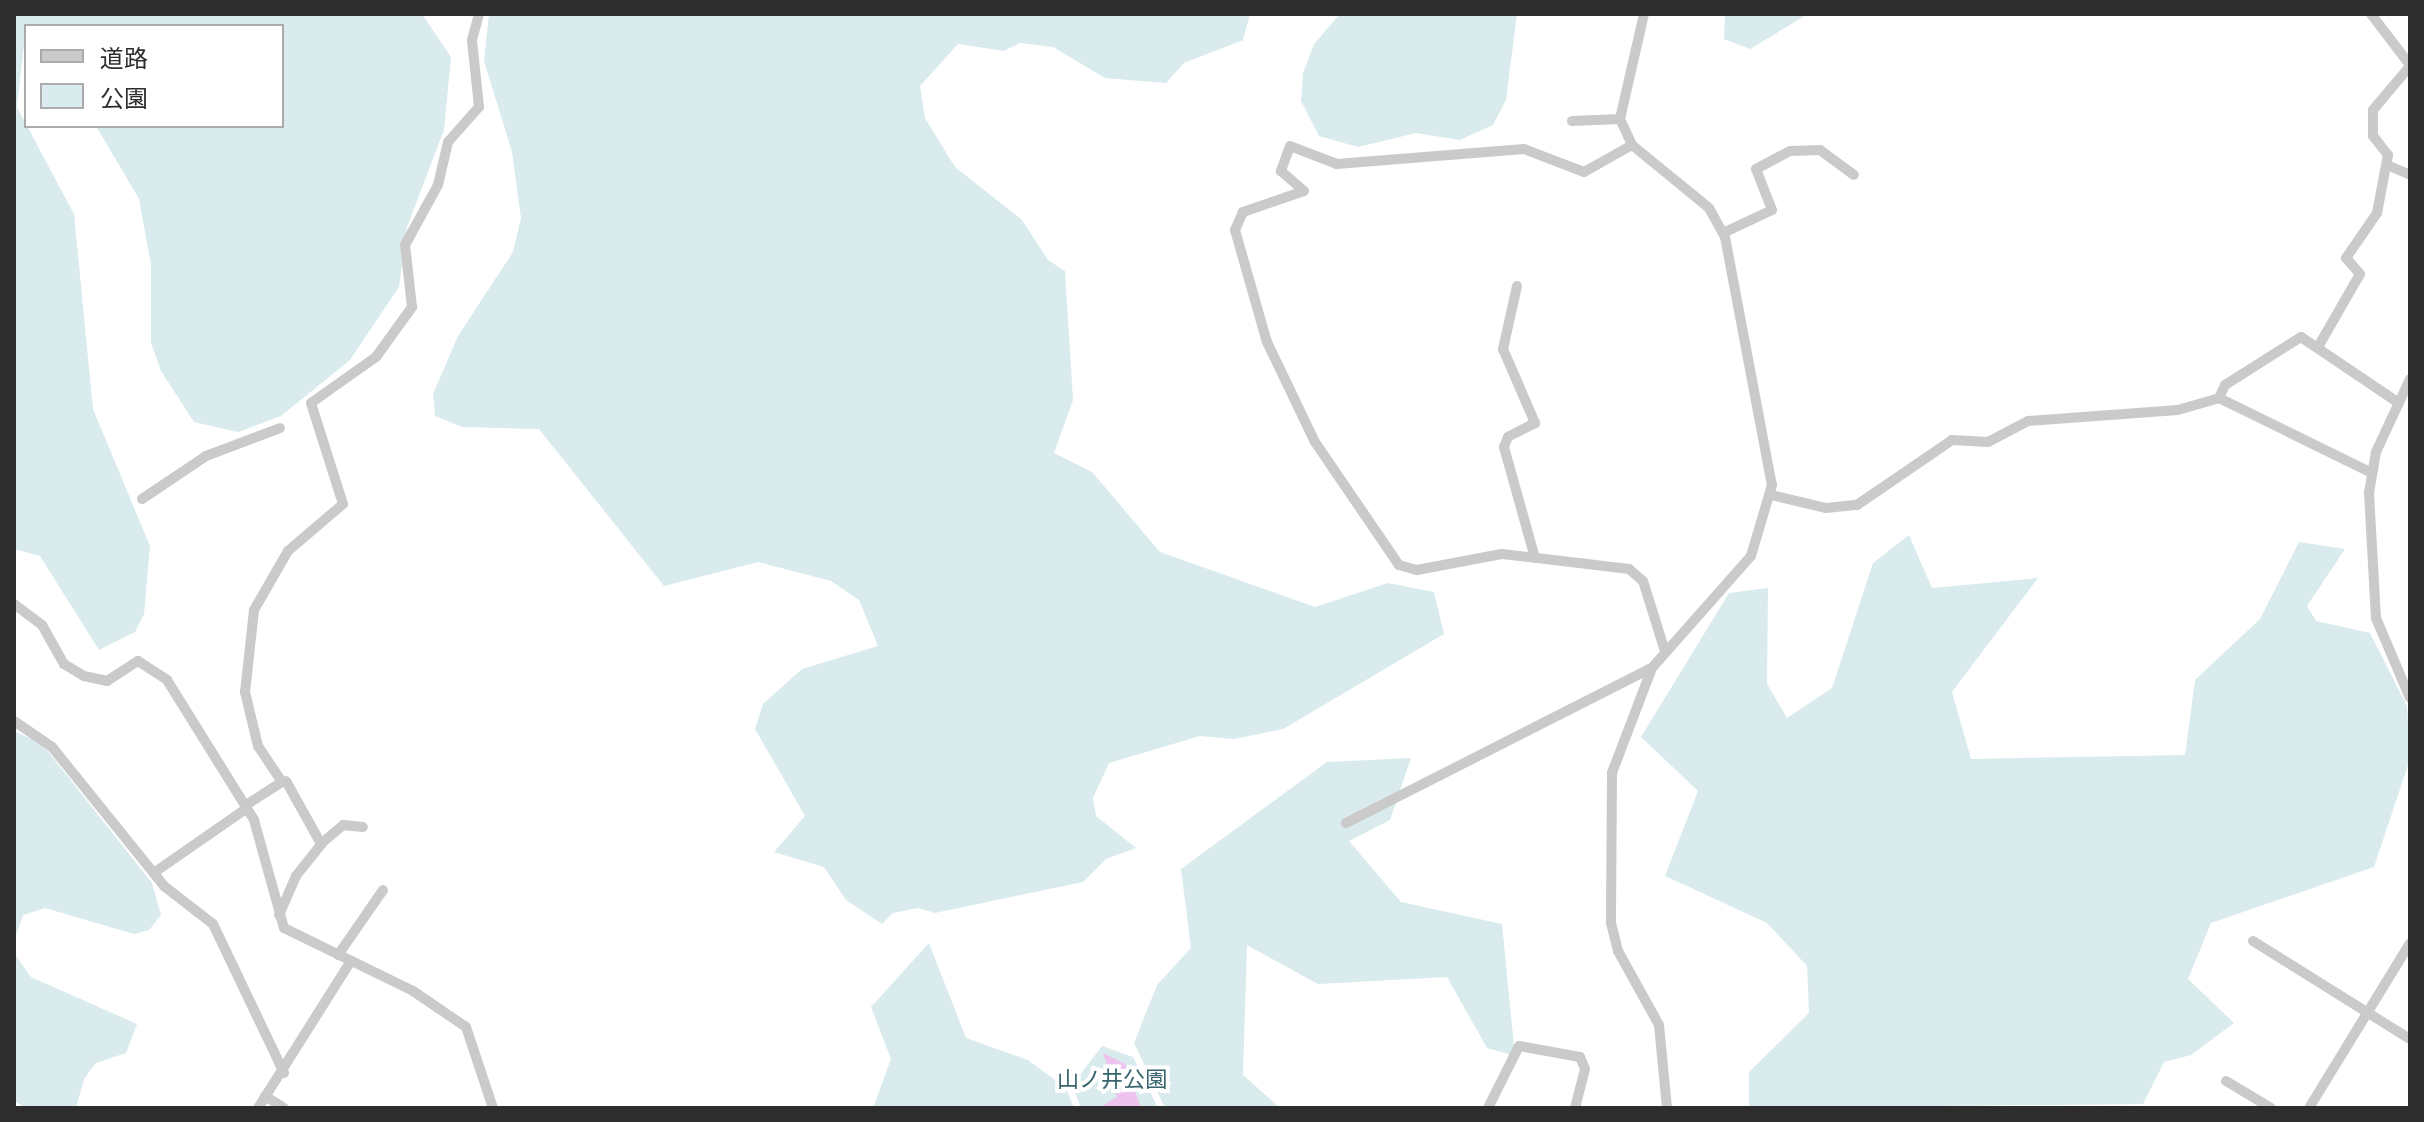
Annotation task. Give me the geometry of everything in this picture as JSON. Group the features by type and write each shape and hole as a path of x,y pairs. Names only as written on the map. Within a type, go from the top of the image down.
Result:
{"street":[{"path":"155,872 282,782 260,752 245,692 254,610 288,551 343,504 311,403 376,357 412,307 409,228 438,185 448,142 479,107 472,40 479,14"},
{"path":"1644,14 1620,119 1632,145 1709,208 1723,233 1771,495 1764,531 1745,567 1652,668 1612,773 1608,906 1618,951 1659,1025 1667,1108"},
{"path":"2318,347 2360,274 2346,258 2374,222 2387,165 2370,119 2381,92 2410,66 2371,14"},
{"path":"1572,121 1620,119"},
{"path":"1632,145 1584,172 1524,149 1351,165 1314,161 1290,146 1281,171 1304,191 1243,212 1235,224 1267,342 1315,442 1399,565 1408,571 1502,554 1632,571 1643,581 1665,651"},
{"path":"1723,233 1772,210 1756,169 1790,151 1820,150 1854,175"},
{"path":"2387,165 2410,175"},
{"path":"1517,286 1503,349 1535,423 1508,437 1504,447 1535,558"},
{"path":"2219,398 2225,385 2293,340 2318,347 2399,403"},
{"path":"2410,379 2370,472 2376,618 2410,698"},
{"path":"1771,495 1826,508 1857,505 1952,440 1992,442 2028,421 2178,410 2219,398 2370,472"},
{"path":"142,499 206,456 280,428"},
{"path":"14,604 42,625 64,664 84,676 107,681 138,661 159,674 247,806 279,915 290,934 351,961 466,1027 493,1108"},
{"path":"1346,823 1652,668"},
{"path":"14,721 52,747 155,872 218,930 284,1073"},
{"path":"286,781 321,844"},
{"path":"279,915 298,871 321,844 343,825 363,827"},
{"path":"338,955 383,890"},
{"path":"2253,941 2410,1039"},
{"path":"2309,1108 2410,943"},
{"path":"258,1108 284,1073 351,961"},
{"path":"1488,1108 1519,1046 1580,1057 1585,1069 1575,1108"},
{"path":"2226,1081 2271,1108"},
{"path":"265,1096 284,1108"}],"green space":[{"path":"14,14 422,14 451,57 444,130 407,227 399,287 350,360 281,416 238,432 194,422 161,371 151,343 151,265 139,199 97,128 284,128 284,24 24,24 17,107 24,120 24,128 28,128 74,214 93,409 150,546 144,614 135,632 99,650 40,556 14,549"},
{"path":"489,14 1250,14 1243,40 1184,63 1166,83 1105,78 1053,47 1020,43 1004,51 958,44 920,86 925,118 955,167 1022,220 1048,260 1065,271 1073,400 1054,453 1092,472 1160,552 1315,607 1388,583 1434,592 1444,634 1283,729 1234,739 1200,736 1109,763 1093,798 1096,816 1136,848 1106,859 1083,882 935,913 918,908 893,913 882,924 846,900 824,867 774,852 805,816 755,729 763,704 802,669 878,646 859,600 831,581 758,562 664,586 539,429 462,427 435,416 433,394 458,336 513,252 521,218 512,152 484,61"},
{"path":"1340,14 1517,14 1506,100 1493,125 1460,140 1416,133 1358,147 1319,136 1301,101 1303,73 1314,44"},
{"path":"1725,14 1808,14 1750,49 1724,39"},
{"path":"1909,535 1932,588 2038,578 1952,692 1971,759 2185,755 2195,680 2260,619 2299,542 2345,549 2307,606 2316,621 2370,633 2407,706 2410,759 2374,867 2211,923 2188,979 2234,1023 2191,1055 2164,1062 2143,1104 1749,1108 1749,1072 1809,1013 1807,966 1767,923 1665,876 1698,791 1641,737 1729,593 1768,588 1767,684 1787,718 1832,688 1873,563"},
{"path":"14,731 42,744 152,883 161,915 149,930 134,934 45,908 23,915 14,941"},
{"path":"1411,758 1390,820 1349,841 1401,902 1502,924 1515,1056 1487,1048 1447,977 1318,984 1247,945 1243,1075 1280,1108 1165,1108 1134,1043 1157,985 1191,948 1181,869 1327,762"},
{"path":"929,943 966,1038 1028,1060 1066,1088 1074,1108 873,1108 891,1059 871,1007"},
{"path":"14,953 31,977 137,1024 126,1053 96,1063 84,1079 76,1108 26,1108 14,1101"},
{"name":"山ノ井公園","path":"1102,1046 1133,1057 1158,1108 1081,1108 1072,1085"}],"shaded area":[{"path":"1103,1053 1125,1064 1141,1108 1099,1108 1117,1097"}]}
